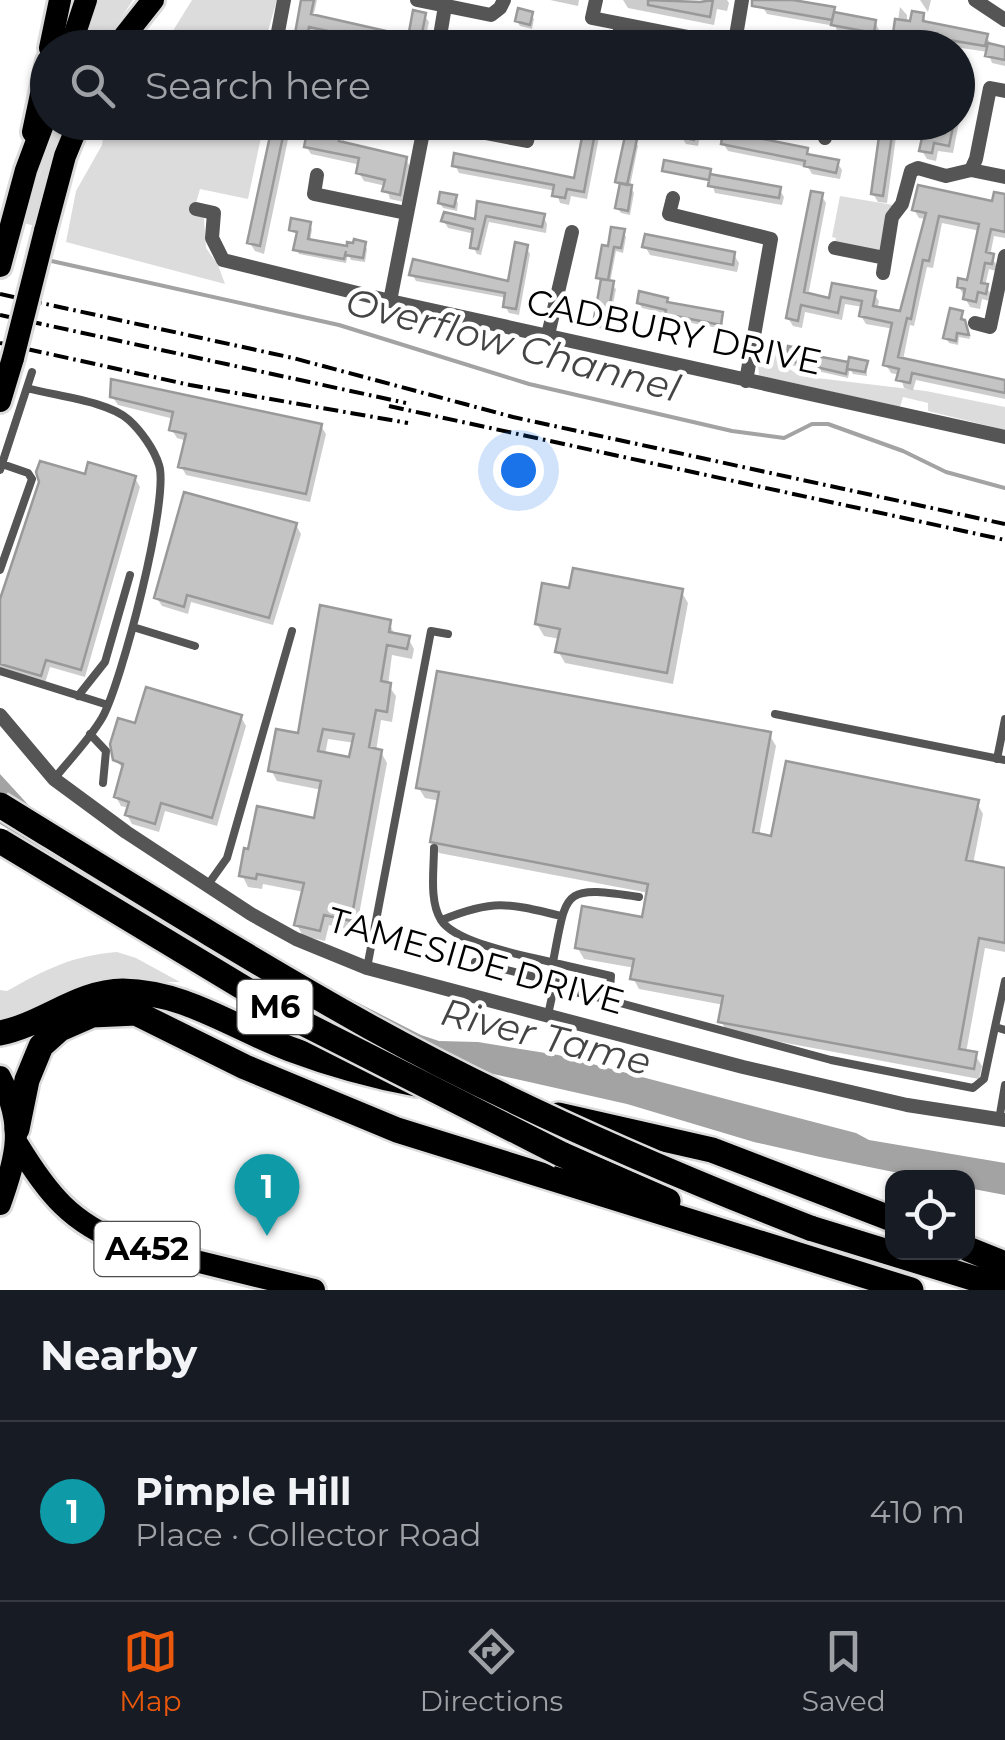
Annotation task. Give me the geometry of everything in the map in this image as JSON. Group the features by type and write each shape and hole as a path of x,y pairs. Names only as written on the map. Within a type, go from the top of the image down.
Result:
{"highway":[{"name":"M6","path":"0,806 371,1028 547,1116 810,1228 1005,1288"},
{"name":"M6","path":"0,841 297,1020 561,1154 670,1202 912,1290"},
{"path":"0,1033 18,1030 74,1002 120,991 164,996 288,1048 377,1077 685,1143 756,1165 885,1216"},
{"path":"18,1137 27,1080 41,1046 60,1029 92,1016 136,1014 245,1067 397,1130 912,1290"},
{"path":"975,1252 1005,1264"}],"main road":[{"path":"54,30 60,0"},
{"path":"76,30 86,0"},
{"path":"129,30 153,0"},
{"path":"26,170 32,140"},
{"path":"0,266 37,140"},
{"path":"0,401 71,140"},
{"path":"0,1077 8,1093 18,1137 0,1204"},
{"name":"A452","path":"18,1137 49,1192 76,1219 102,1235 314,1290"}],"street":[{"path":"278,30 284,0"},
{"path":"416,0 491,15 504,0"},
{"path":"596,0 592,18 651,30"},
{"path":"737,30 742,0"},
{"path":"975,0 1005,20"},
{"path":"441,30 445,6"},
{"path":"621,30 622,24"},
{"path":"970,170 998,90"},
{"path":"390,302 422,140"},
{"path":"834,248 884,265 892,216 902,204 911,170 918,168 946,176 970,170 1005,177"},
{"path":"317,176 314,194 406,213"},
{"path":"673,198 669,214 771,238 746,381"},
{"name":"CADBURY DRIVE","path":"196,209 214,212 212,238 223,260 390,302 1005,437"},
{"path":"548,335 572,232"},
{"path":"975,323 990,327 1005,256"},
{"name":"TAMESIDE DRIVE","path":"0,715 54,778 207,886 296,939 367,968 743,1067 908,1105 1002,1120"}],"lane":[{"path":"0,570 32,480 28,472 1,467 32,372"},
{"path":"27,388 94,404 127,418 148,443 160,466 162,488 145,583 108,705 54,778"},
{"path":"78,696 105,662 130,575"},
{"path":"133,627 195,646"},
{"path":"207,886 228,858 292,631"},
{"path":"367,968 431,631 448,634"},
{"path":"0,670 108,705"},
{"path":"775,714 1001,760 1005,720"},
{"path":"90,734 106,751 103,783"},
{"path":"434,848 434,892 442,920 458,935 611,976 609,1000"},
{"path":"548,1015 565,904 573,894 592,890 639,897"},
{"path":"442,920 477,905 502,903 561,916"},
{"path":"475,962 556,982"},
{"path":"571,991 831,1060 972,1088 984,1079 1000,1028 1005,981"},
{"path":"1002,1120 1005,1085"}],"shaded area":[{"path":"100,0 133,0 113,30 90,30"},
{"path":"192,0 277,0 268,30 173,30"},
{"path":"51,140 64,140 38,227 24,223"},
{"path":"103,140 260,140 248,199 200,189 193,213 204,218 206,248 225,284 66,242 76,191"},
{"path":"840,196 893,205 880,251 835,243 836,238 832,237"},
{"path":"763,351 778,354 779,362 800,376 926,391 1005,407 1005,430 928,411 928,403 903,397 900,407 775,379 759,379 758,358"},
{"path":"0,774 33,810 84,848 290,968 421,1035 439,1041 478,1042 558,1055 856,1133 869,1140 1005,1163 1005,1195 975,1189 975,1170 885,1170 754,1142 627,1104 417,1057 339,1022 230,962 0,824"},
{"path":"117,952 180,982 58,996 0,1021 0,990 7,991 73,960"}],"building":[{"path":"301,0 314,0 311,14 382,30 309,27 296,30"},
{"path":"648,0 713,0 710,17 648,5"},
{"path":"752,0 793,0 835,7 832,20 752,6"},
{"path":"518,8 533,12 530,25 515,21"},
{"path":"413,10 426,13 423,30 409,30"},
{"path":"912,11 924,13 923,21 968,30 893,30 895,19 910,21"},
{"path":"834,12 876,20 874,30 831,25"},
{"path":"975,31 988,34 985,46 975,44"},
{"path":"988,43 1005,47 1005,60 985,56"},
{"path":"269,140 282,140 260,246 247,243"},
{"path":"305,140 339,140 407,157 400,195 382,191 385,180 356,173 359,158 304,147"},
{"path":"581,140 594,140 584,192 567,189 565,198 552,196 554,185 452,166 454,153 574,178"},
{"path":"624,140 637,140 627,185 615,182"},
{"path":"722,140 768,140 808,148 807,154 839,160 836,173 804,166 805,161 721,144"},
{"path":"878,140 891,140 883,196 871,194"},
{"path":"922,140 950,140 949,146 934,143 932,153 919,151"},
{"path":"664,160 711,169 709,180 662,171"},
{"path":"710,174 781,187 779,198 708,186"},
{"path":"620,183 632,185 628,211 615,208"},
{"path":"918,185 992,201 994,192 1005,194 1005,232 991,229 986,252 994,254 992,264 985,263 981,283 988,284 986,294 978,292 976,302 963,299 965,289 957,287 958,278 967,280 979,224 939,216 929,261 923,260 911,319 907,318 898,357 1005,380 1005,393 912,373 910,383 896,380 899,369 883,365 892,323 859,316 862,301 841,297 838,313 801,305 798,321 786,318 811,191 823,193 804,292 829,298 832,283 876,291 873,306 900,311 926,213 912,210"},
{"path":"440,192 457,195 454,207 438,203"},
{"path":"477,201 545,214 542,227 486,216 478,249 470,248 473,229 441,221 444,212 475,219"},
{"path":"291,218 311,222 308,239 347,246 354,239 366,242 363,258 345,255 344,259 293,250 297,232 289,230"},
{"path":"611,227 625,229 621,248 614,247 608,280 596,278 602,245 608,246"},
{"path":"645,234 735,252 733,265 642,247"},
{"path":"515,242 528,245 516,309 503,307 505,293 409,275 413,259 508,281"},
{"path":"601,279 614,281 606,326 593,324"},
{"path":"639,291 668,298 667,302 723,312 721,325 665,314 666,310 637,303"},
{"path":"950,308 963,311 961,319 965,320 969,335 957,333 956,341 943,338"},
{"path":"788,346 807,350 806,354 848,362 846,374 786,360"},
{"path":"849,357 868,361 865,372 847,369"},
{"path":"111,379 322,424 306,494 178,467 186,434 169,430 173,412 110,397"},
{"path":"40,461 85,474 88,462 136,476 81,670 46,660 41,676 0,664 0,599 39,482 36,472"},
{"path":"184,492 297,523 269,618 187,595 184,607 154,598"},
{"path":"573,568 683,589 667,673 555,652 560,629 535,624 542,583 569,588"},
{"path":"320,605 391,620 389,632 410,636 407,649 387,645 381,681 391,683 387,712 376,710 369,747 382,750 351,921 324,915 320,931 294,925 304,883 257,874 256,879 239,876 257,806 314,818 321,781 268,771 276,729 298,733","holes":["323,729 354,734 349,757 318,751"]},
{"path":"437,671 771,732 753,832 771,836 786,761 979,800 966,860 1005,868 1005,943 979,938 959,1049 977,1052 974,1069 718,1022 723,996 630,979 634,959 575,948 582,906 642,917 648,884 430,842 439,792 416,788"},
{"path":"146,687 242,715 212,818 161,803 155,824 125,815 129,802 114,797 123,764 113,760 110,744 118,718 135,723"}],"waterway":[{"name":"Overflow Channel","path":"47,260 339,325 529,384 732,431 784,438 812,424 828,424 903,451 946,472 1005,488"}],"railway":[{"path":"0,294 293,358 513,417 1005,524"},
{"path":"0,315 406,403"},
{"path":"0,343 190,385 408,423"},
{"path":"389,406 1005,540"}],"place":[{"name":"Pimple Hill","path":"267,1236"}],"water label":[{"name":"River Tame","path":"546,1037"}]}
